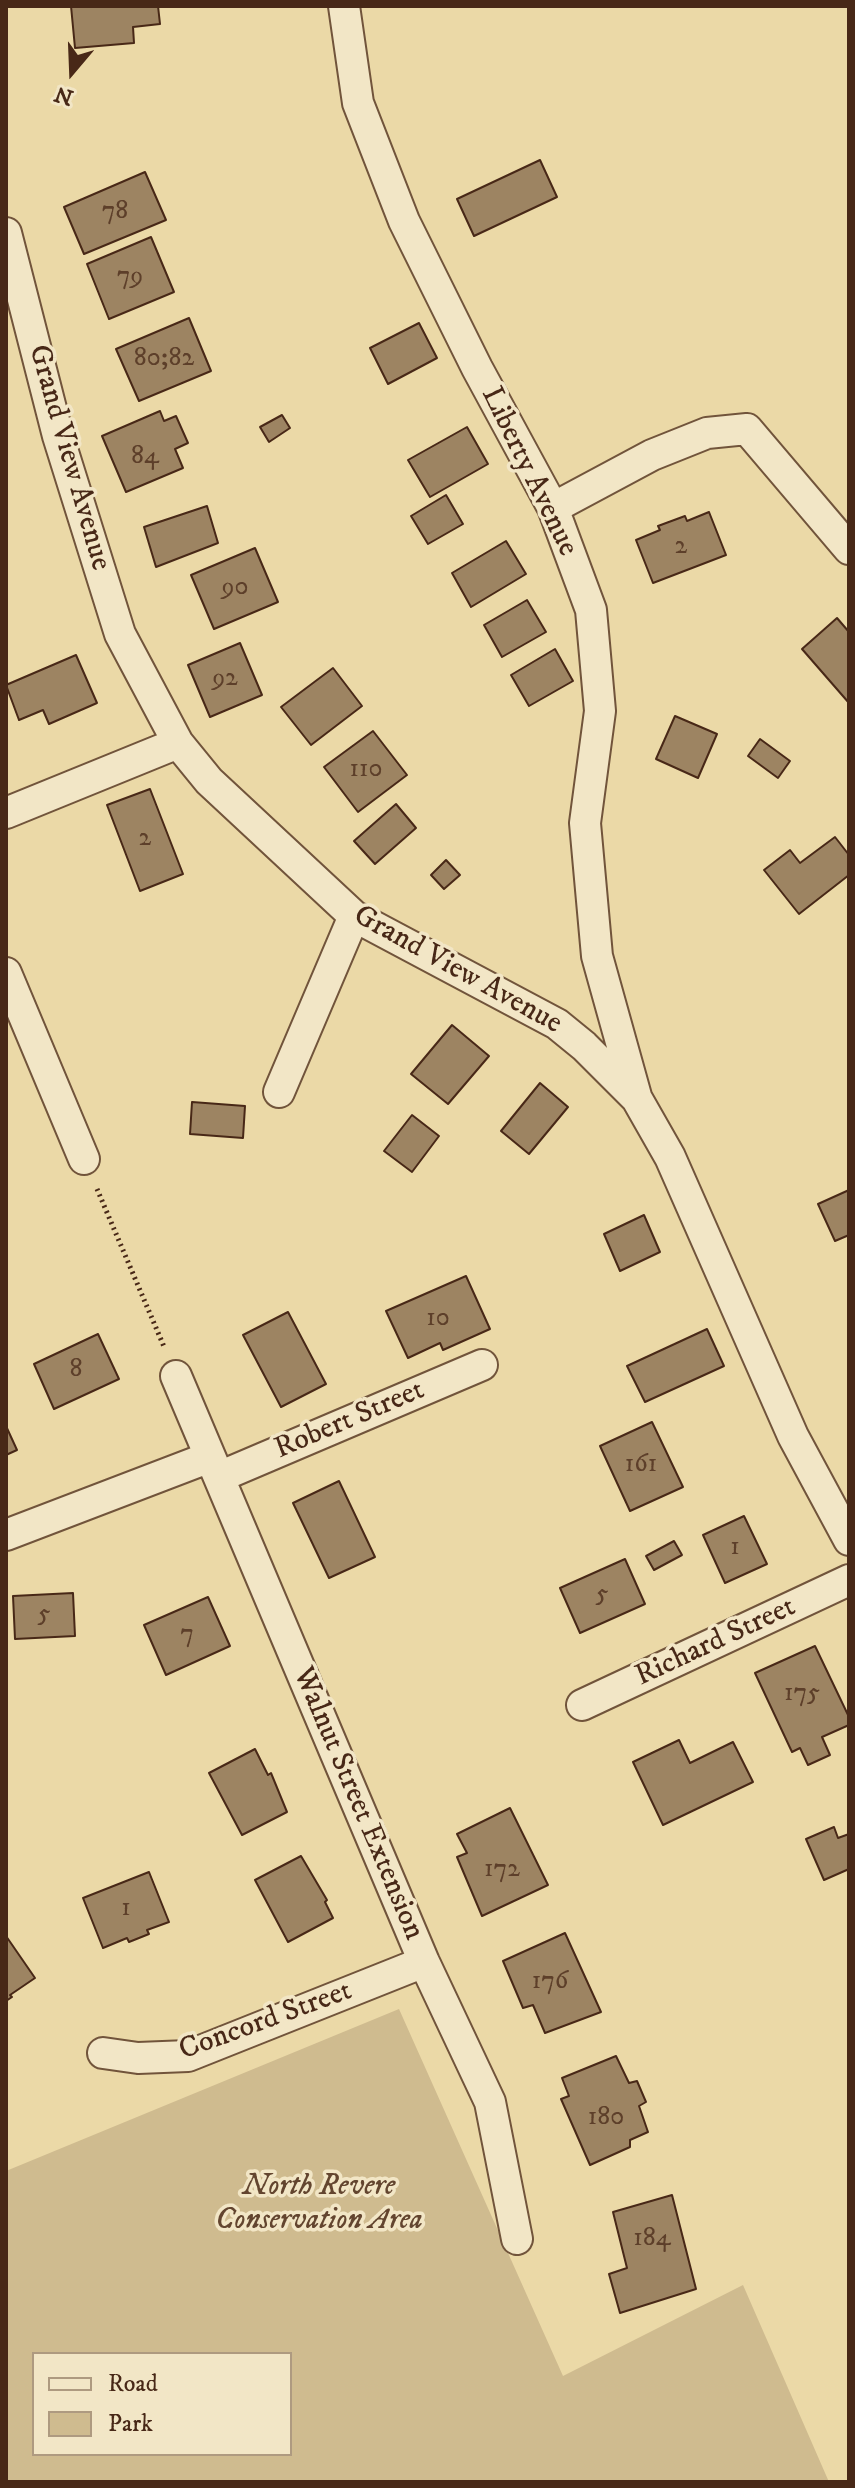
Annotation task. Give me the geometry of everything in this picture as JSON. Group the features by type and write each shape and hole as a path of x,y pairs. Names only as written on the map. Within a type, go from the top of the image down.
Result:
{"street":[{"name":"Liberty Avenue","path":"344,6 358,103 404,221 477,368 553,508 591,610 600,711 585,823 597,956 637,1099"},
{"name":"Grand View Avenue","path":"6,233 58,436 120,634 178,743 209,781 354,916 557,1024 584,1046 637,1099 670,1157 793,1436 849,1540"},
{"path":"553,508 666,450 707,433 747,429 849,549"},
{"path":"6,813 178,743"},
{"path":"279,1092 354,916"},
{"path":"6,973 84,1159"},
{"name":"Robert Street","path":"6,1535 154,1478 214,1467 482,1365"},
{"name":"Walnut Street Extension","path":"176,1376 424,1962 490,2102 517,2239"},
{"name":"Richard Street","path":"582,1705 849,1580"},
{"name":"Concord Street","path":"103,2053 138,2058 188,2056 424,1962"}],"path":[{"path":"84,1159 176,1376"}],"green space":[{"name":"North Revere Conservation Area","path":"399,2009 563,2376 743,2285 829,2482 6,2482 6,2171"}],"building":[{"path":"71,6 158,6 160,24 133,27 134,43 75,48"},
{"path":"540,160 557,197 474,236 457,199"},
{"path":"145,172 166,220 84,254 64,207"},
{"path":"151,237 174,292 109,319 87,264"},
{"path":"189,318 211,371 139,401 116,349"},
{"path":"419,323 437,358 388,384 370,348"},
{"path":"160,411 164,421 176,416 188,443 175,449 183,468 126,492 102,436"},
{"path":"282,415 290,428 269,442 260,427"},
{"path":"467,427 488,464 430,497 408,460"},
{"path":"446,495 463,524 428,544 411,516"},
{"path":"207,506 218,543 156,567 144,527"},
{"path":"709,512 726,555 653,583 636,540 660,530 658,526 685,516 687,521"},
{"path":"506,541 526,574 471,607 452,573"},
{"path":"255,548 278,602 214,629 191,575"},
{"path":"527,600 546,632 502,657 484,625"},
{"path":"837,618 849,632 849,703 802,649"},
{"path":"240,643 262,695 210,717 188,665"},
{"path":"555,649 573,681 529,706 511,675"},
{"path":"76,655 97,703 49,724 43,710 19,720 6,685"},
{"path":"333,668 362,706 311,745 281,707"},
{"path":"675,716 717,734 698,778 656,759"},
{"path":"373,731 407,775 358,812 324,767"},
{"path":"760,739 790,761 778,778 748,756"},
{"path":"150,789 183,874 140,891 107,805"},
{"path":"396,804 416,828 375,864 354,841"},
{"path":"835,837 849,855 849,875 799,914 764,870 790,850 800,863"},
{"path":"446,860 460,875 444,889 431,875"},
{"path":"452,1025 489,1056 448,1104 411,1074"},
{"path":"540,1083 568,1107 529,1154 501,1131"},
{"path":"192,1102 245,1106 243,1138 190,1134"},
{"path":"412,1115 439,1136 412,1172 384,1151"},
{"path":"849,1190 849,1235 835,1241 818,1204"},
{"path":"644,1215 660,1252 620,1271 604,1234"},
{"path":"466,1276 490,1329 443,1350 440,1343 408,1358 386,1311"},
{"path":"288,1312 326,1384 281,1407 243,1335"},
{"path":"707,1329 724,1366 645,1402 627,1366"},
{"path":"98,1334 119,1379 54,1409 34,1364"},
{"path":"652,1422 683,1487 630,1511 600,1446"},
{"path":"6,1426 17,1450 6,1455"},
{"path":"339,1481 375,1557 329,1578 293,1503"},
{"path":"744,1516 767,1564 725,1583 703,1535"},
{"path":"674,1541 682,1555 654,1570 646,1556"},
{"path":"625,1559 645,1604 580,1633 560,1588"},
{"path":"73,1593 75,1636 15,1639 13,1596"},
{"path":"208,1597 230,1646 166,1675 144,1625"},
{"path":"815,1646 849,1717 849,1725 822,1737 830,1755 808,1765 800,1748 792,1752 755,1673"},
{"path":"679,1740 690,1763 733,1742 753,1782 663,1825 633,1762"},
{"path":"255,1749 268,1775 271,1773 287,1812 242,1835 209,1773"},
{"path":"510,1808 548,1885 482,1916 457,1857 467,1853 457,1834"},
{"path":"834,1827 838,1838 849,1834 849,1869 824,1880 806,1839"},
{"path":"301,1856 327,1900 325,1902 333,1918 288,1942 255,1880"},
{"path":"149,1872 169,1922 147,1930 149,1934 129,1942 127,1938 103,1948 83,1898"},
{"path":"565,1933 601,2012 545,2033 533,2005 523,2008 503,1961"},
{"path":"6,1936 35,1978 6,2001"},
{"path":"616,2056 629,2083 637,2081 646,2102 639,2106 648,2132 630,2140 630,2147 590,2165 561,2099 569,2096 562,2078"},
{"path":"672,2195 696,2289 620,2313 609,2274 627,2268 613,2212"}]}
